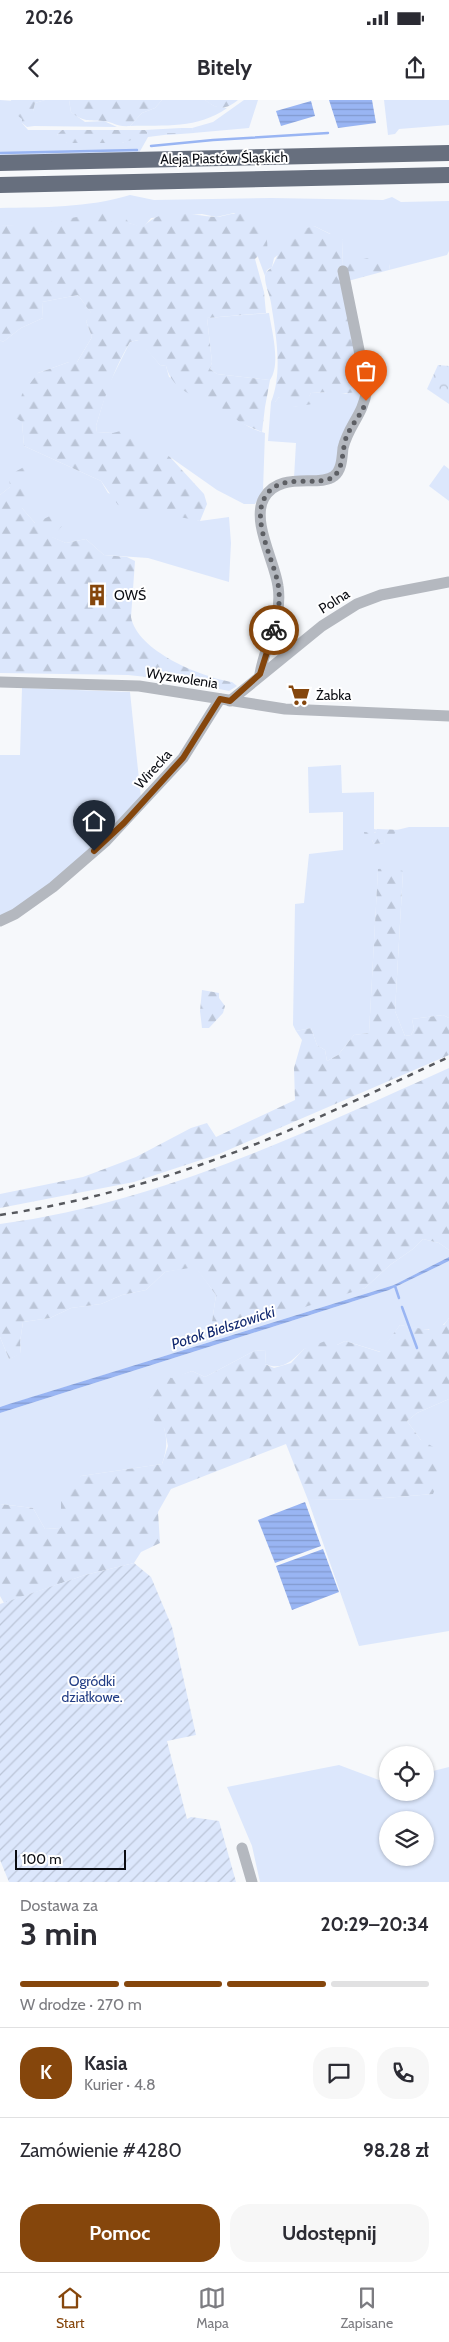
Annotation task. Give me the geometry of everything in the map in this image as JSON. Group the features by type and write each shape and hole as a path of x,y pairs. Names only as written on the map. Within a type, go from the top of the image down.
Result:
{"highway":[{"name":"Aleja Piastów Śląskich","path":"0,163 449,152"},
{"name":"Aleja Piastów Śląskich","path":"0,186 449,175"}],"street":[{"path":"260,674 275,630 279,601 278,584 263,528 261,506 264,498 270,490 281,484 328,479 334,476 338,471 346,437 364,408 366,401 367,390 342,270"},
{"name":"Polna","path":"225,700 328,622 357,604 380,595 449,582"},
{"name":"Wyzwolenia","path":"0,682 139,686 225,700 319,711 449,716"},
{"name":"Wirecka","path":"0,921 15,914 53,887 106,841 183,758 225,700"},
{"path":"242,1848 252,1882"}],"green space":[{"path":"0,100 13,101 22,119 22,123 28,130 62,130 57,135 67,143 122,143 147,132 145,130 181,128 180,133 148,137 139,153 0,156"},
{"path":"11,100 45,100 35,103 33,111 36,115 34,126 27,127 22,123 22,119 13,112"},
{"path":"45,100 69,100 71,112 85,122 104,121 117,127 34,126 33,111 35,103"},
{"path":"69,100 162,100 155,108 142,113 130,126 125,126 86,120 79,117 71,112"},
{"path":"162,100 205,100 214,106 227,108 216,115 193,123 130,126 142,113 155,108"},
{"path":"205,100 238,100 222,108 214,106"},
{"path":"244,100 258,100 249,128 193,133 192,128 213,122"},
{"path":"384,100 449,100 449,125 399,129 395,134 388,135"},
{"path":"181,128 192,128 194,133 167,135 167,133 179,133"},
{"path":"62,130 145,130 147,135 122,143 67,143 60,141 57,135"},
{"path":"130,195 154,200 271,198 383,200 392,197 401,202 449,201 449,251 447,255 389,270 390,264 347,268 342,267 343,240 314,226 274,258 272,267 267,270 265,276 258,257 258,229 234,213 216,217 202,214 151,218 143,228 129,223 0,226 0,208 82,205"},
{"path":"103,212 124,216 129,223 143,227 151,220 168,214 186,213 215,217 242,214 265,233 267,239 266,257 259,255 255,259 264,292 266,313 207,318 212,362 210,369 217,374 270,380 262,432 241,423 205,395 198,399 182,389 174,382 166,366 160,365 138,340 130,342 119,362 106,393 96,426 97,432 113,433 124,430 170,457 204,494 207,504 200,521 118,505 101,481 24,446 22,422 16,418 22,394 38,373 69,362 77,362 92,337 86,321 91,313 78,295 42,302 43,318 21,328 3,342 0,340 0,226 45,223"},
{"path":"314,226 330,234 338,234 343,240 342,267 347,268 350,262 377,256 390,264 389,270 348,281 365,386 356,392 341,394 338,398 331,398 327,392 311,393 309,397 312,404 294,407 286,406 279,397 275,402 271,402 275,390 278,366 273,315 265,275 272,267 283,244 291,235"},
{"path":"78,295 92,314 86,321 92,337 77,362 69,362 38,373 22,422 24,446 101,481 108,493 200,521 229,517 231,543 229,582 148,558 104,555 86,539 66,543 51,537 63,524 35,523 22,508 10,487 0,495 0,340 3,342 21,328 43,318 42,302"},
{"path":"269,313 274,338 275,357 275,365 270,380 217,374 210,369 212,362 207,318"},
{"path":"139,340 160,365 166,366 169,377 204,394 240,421 265,433 263,490 255,504 244,504 217,490 170,457 113,433 97,432 96,426 108,386 130,342"},
{"path":"438,365 449,366 449,404 427,389"},
{"path":"365,386 332,475 294,478 296,443 268,441 271,402 275,402 279,397 294,407 305,404 311,393 346,394"},
{"path":"444,465 449,469 449,501 429,486"},
{"path":"24,467 30,494 22,508 35,523 50,516 64,524 52,537 66,543 86,539 104,555 127,557 135,561 131,617 136,629 145,641 157,651 188,668 204,675 232,682 237,686 229,691 175,680 128,675 0,673 0,495 10,487 9,475"},
{"path":"22,688 130,692 141,799 109,832 74,863 38,892 0,918 0,755 20,755"},
{"path":"341,765 342,793 374,792 374,829 378,830 374,833 372,840 374,844 384,843 385,833 409,827 449,827 449,1018 443,1015 412,1019 414,1029 411,1035 405,1036 395,1011 403,872 378,870 369,1033 354,1035 338,1055 327,1061 325,1050 317,1045 311,1028 296,1031 293,1025 295,904 304,903 309,854 343,850 343,812 309,813 308,767"},
{"path":"377,829 402,830 396,832 391,838 386,834 384,843 374,844 372,840 365,838 364,832 375,833"},
{"path":"391,868 403,871 395,1011 405,1036 411,1035 414,1029 412,1019 443,1015 449,1018 449,1055 219,1154 134,1182 0,1208 0,1194 83,1177 136,1157 191,1128 207,1123 216,1137 295,1100 294,1068 302,1040 296,1031 311,1028 317,1045 325,1050 327,1061 338,1055 354,1035 369,1033 378,869"},
{"path":"202,990 219,993 219,998 225,1006 223,1013 209,1028 202,1028 200,1011"},
{"path":"449,1068 449,1250 439,1243 423,1239 365,1288 225,1332 212,1322 216,1295 195,1267 165,1272 146,1290 122,1295 101,1304 71,1308 50,1318 23,1322 20,1342 21,1354 9,1359 0,1337 0,1224 59,1214 117,1200 174,1183 340,1117"},
{"path":"423,1239 439,1243 449,1250 449,1257 394,1285 0,1407 0,1337 9,1359 21,1353 20,1342 23,1322 50,1318 71,1308 101,1304 122,1295 146,1290 165,1272 195,1266 216,1295 212,1322 365,1288"},
{"path":"449,1261 449,1318 439,1327 420,1329 400,1325 381,1352 345,1341 337,1345 304,1349 291,1361 277,1366 265,1364 266,1350 254,1351 205,1377 192,1371 164,1385 150,1398 165,1430 166,1445 162,1464 81,1476 61,1501 61,1528 45,1529 33,1508 0,1504 0,1413 389,1290"},
{"path":"449,1318 449,1399 417,1413 407,1421 421,1440 437,1449 436,1459 443,1470 433,1494 373,1499 308,1500 286,1444 171,1489 158,1512 160,1543 141,1552 134,1563 85,1575 4,1603 0,1596 0,1504 33,1508 45,1529 61,1528 61,1501 67,1486 81,1476 162,1464 168,1446 164,1428 148,1416 150,1398 158,1388 161,1376 172,1378 192,1371 205,1377 254,1351 266,1350 265,1364 274,1368 291,1363 304,1349 328,1340 337,1345 345,1341 380,1352 400,1325 429,1330 434,1322 444,1325"},
{"path":"449,1399 449,1631 359,1646 308,1500 373,1499 433,1494 421,1440 407,1421 417,1413"},
{"name":"Ogródki działkowe.","path":"134,1563 151,1577 172,1627 196,1735 167,1741 187,1819 191,1817 219,1821 236,1882 9,1882 0,1860 0,1604 85,1575"},
{"path":"339,1765 379,1780 379,1801 434,1801 434,1771 449,1767 449,1882 260,1882 252,1846 227,1787"}],"water":[{"path":"329,100 372,100 376,123 338,128"},
{"path":"311,101 315,116 281,126 276,111"},
{"path":"449,1257 449,1261 389,1290 0,1413 0,1407 9,1404 394,1285"},
{"path":"305,1502 321,1546 275,1563 258,1520"},
{"path":"323,1549 339,1592 292,1610 276,1566"}],"waterway":[{"path":"151,146 328,133"},
{"path":"0,153 137,150"},
{"path":"395,1286 399,1298"},
{"path":"402,1307 417,1348"}],"railway":[{"path":"0,1215 88,1198 202,1164 286,1132 449,1057"}],"way so far":[{"path":"274,630 278,614 278,584 267,550 263,528 261,506 264,498 270,490 281,484 328,479 334,476 338,471 346,437 364,408 366,401"}],"place":[{"name":"OWŚ","path":"97,595"},
{"name":"Żabka","path":"299,695"}],"route":[{"path":"94,851 124,823 183,758 220,699 230,701 260,674 274,630"}],"water label":[{"name":"Potok Bielszowicki","path":"223,1328"}]}
